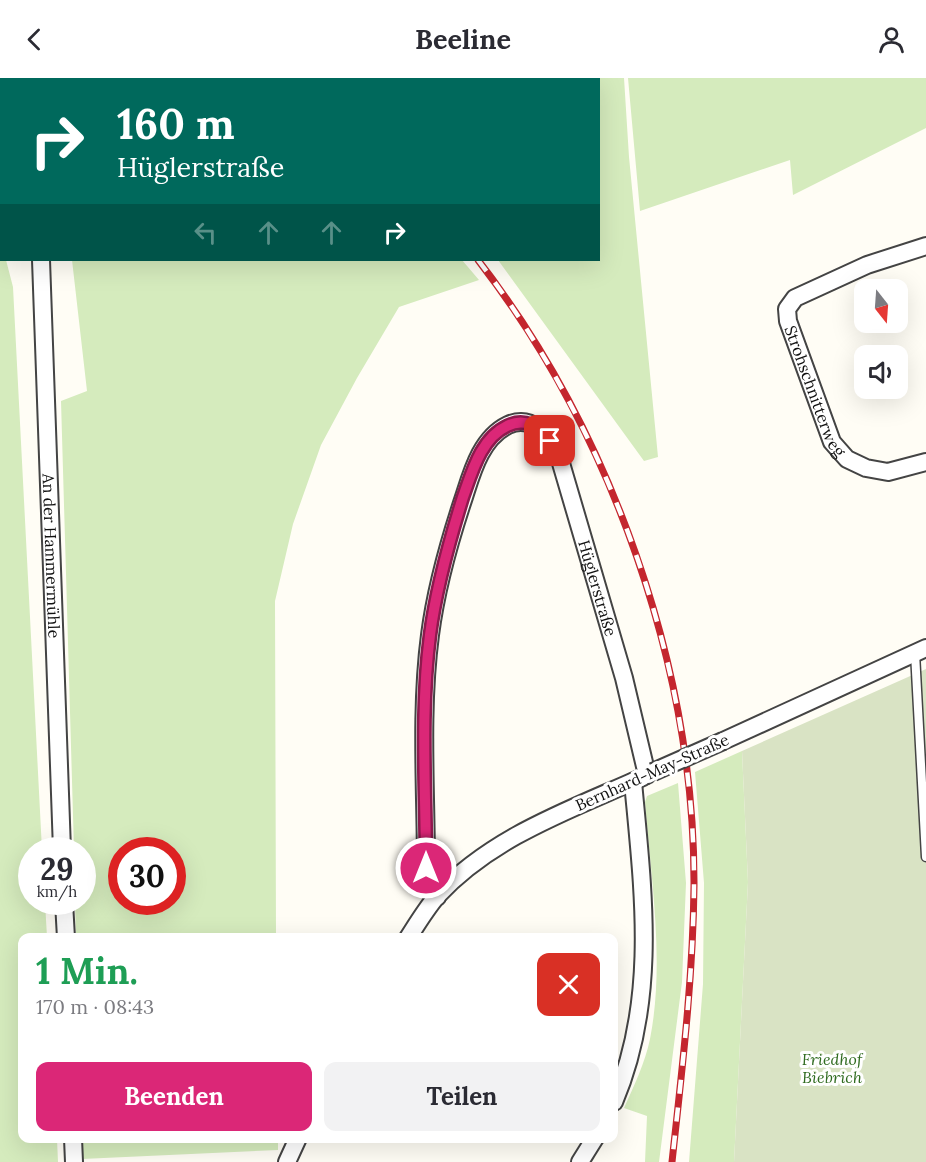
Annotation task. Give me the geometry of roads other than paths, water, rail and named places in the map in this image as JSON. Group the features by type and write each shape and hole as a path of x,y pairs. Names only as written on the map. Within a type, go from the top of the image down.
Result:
{"street":[{"name":"Strohschnitterweg","path":"926,246 847,275 795,298 787,309 788,321 832,442 848,459 866,468 888,472 926,462"},
{"name":"An der Hammermühle","path":"41,261 62,837"},
{"name":"Hüglerstraße","path":"437,897 430,890 426,868 425,683 430,634 451,535 468,483 491,437 501,429 518,422 536,426 558,453 624,678 645,776 644,963 635,1039 627,1070 618,1092"},
{"name":"Bernhard-May-Straße","path":"412,933 437,897 463,872 504,842 542,821 921,650"},
{"path":"65,915 66,933"},
{"path":"73,1143 74,1162"},
{"path":"287,1162 296,1143"},
{"path":"580,1162 592,1143"}],"lane":[{"path":"921,650 926,857"}],"railway":[{"path":"479,261 526,327 568,400 605,476 636,555 661,637 679,720 690,803 694,886 689,990 672,1162"}],"park label":[{"name":"Friedhof Biebrich","path":"832,1068"}]}
